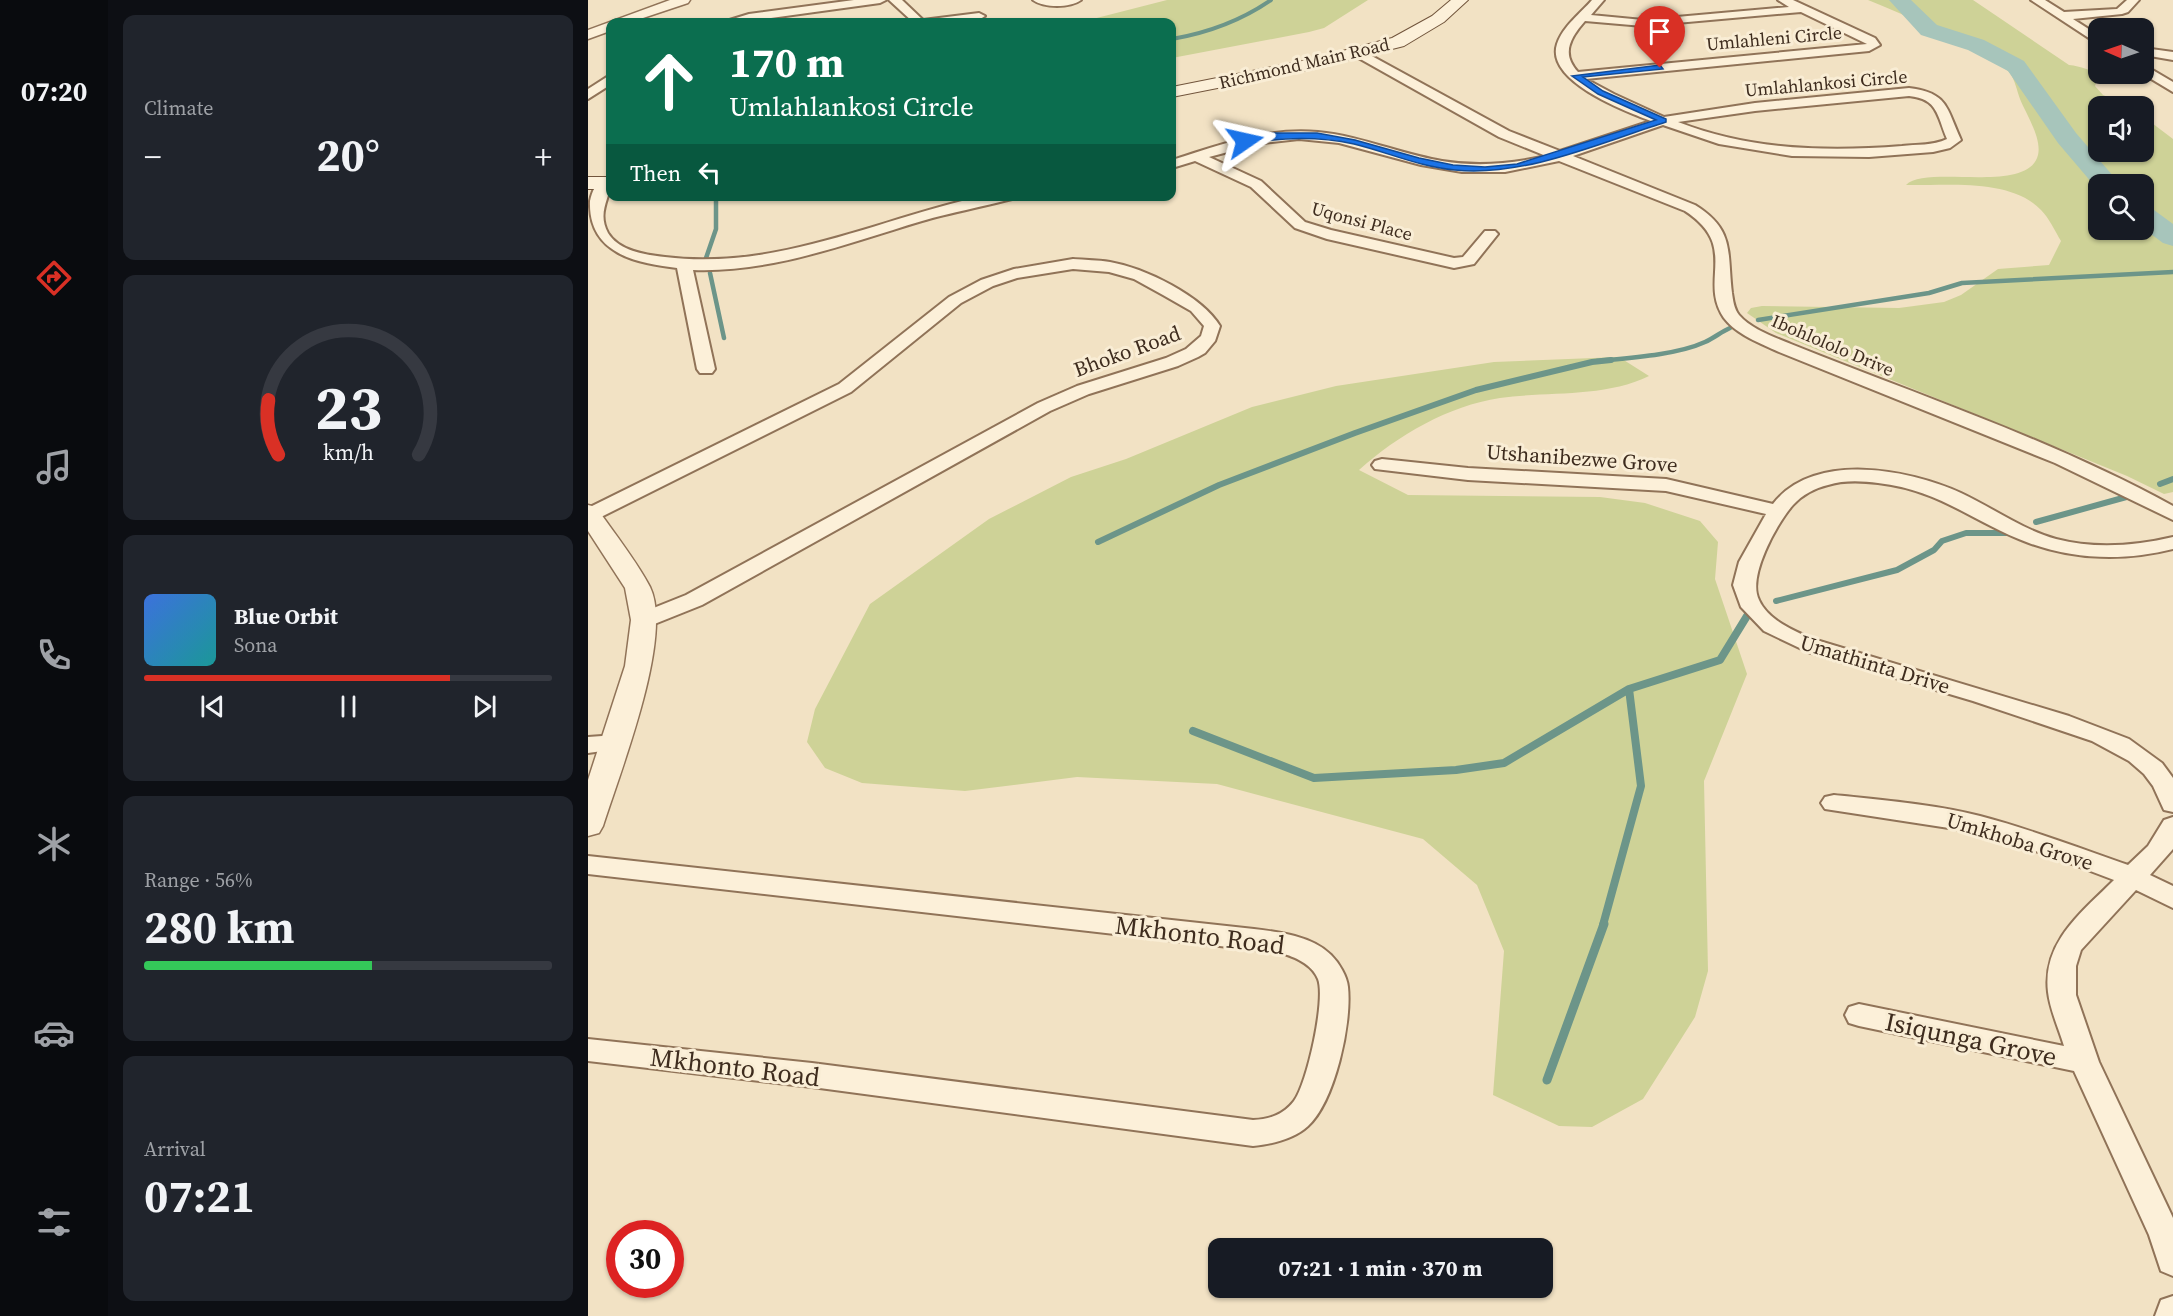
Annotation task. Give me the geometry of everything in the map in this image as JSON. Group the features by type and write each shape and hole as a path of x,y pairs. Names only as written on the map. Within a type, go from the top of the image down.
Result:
{"main road":[{"name":"Richmond Main Road","path":"1176,91 1359,53 1412,36 1438,19 1460,0"}],"street":[{"path":"631,18 683,0"},
{"path":"750,18 880,0"},
{"path":"895,0 915,18"},
{"path":"1039,0 1054,3 1075,0"},
{"path":"1598,0 1565,38 1561,50 1563,60 1576,76 1600,93 1664,121"},
{"name":"Umlahleni Circle","path":"1576,76 1874,45 1871,41 1784,0"},
{"path":"2037,0 2088,34"},
{"path":"2061,16 2118,12 2124,10 2133,0"},
{"path":"1584,18 1643,23 1802,9"},
{"path":"962,18 979,16"},
{"path":"588,35 606,28"},
{"name":"Ibohlololo Drive","path":"1359,53 1504,134 1681,204 1703,216 1714,228 1719,238 1723,286 1728,309 1738,322 1754,333 1785,348 2062,459 2122,486 2173,514"},
{"path":"2154,53 2173,56"},
{"path":"2154,76 2173,88"},
{"path":"588,94 606,85"},
{"name":"Umlahlankosi Circle","path":"1176,163 1258,138 1295,134 1335,138 1417,160 1470,169 1518,166 1557,156 1664,121 1712,112 1915,92 1930,95 1937,101 1954,140 1949,144 1880,153 1800,153 1715,140 1664,121"},
{"name":"Uqonsi Place","path":"1197,157 1256,184 1295,222 1326,234 1454,263 1468,261 1490,234"},
{"path":"601,183 597,223 603,237 609,243 634,256 684,266 750,262 785,257 946,209 984,201"},
{"name":"Bhoko Road","path":"589,514 845,388 955,300 1014,274 1073,264 1110,267 1140,276 1197,308 1212,326 1209,337 1192,353 1172,362 1083,390 1052,403 694,600 644,620"},
{"path":"684,266 706,369"},
{"name":"Utshanibezwe Grove","path":"1382,465 1531,478 1666,485 1778,511"},
{"name":"Umathinta Drive","path":"2173,543 2117,552 2066,547 2032,537 1928,487 1872,476 1845,476 1817,482 1797,492 1778,511 1752,558 1744,583 1748,600 1766,621 1793,639 1829,652 2012,706 2114,740 2132,751 2160,776 2168,788 2173,804"},
{"path":"588,826 639,666 644,620 638,588 589,514"},
{"path":"588,745 616,743"},
{"name":"Umkhoba Grove","path":"1834,803 1889,809 1977,824 2057,849 2133,877 2173,898"},
{"path":"2173,826 2166,840 2133,877 2080,930 2068,946 2062,966 2062,995 2084,1062 2165,1235 2173,1261"},
{"name":"Mkhonto Road","path":"588,865 1290,946 1315,956 1324,965 1330,973 1334,986 1334,1001 1323,1066 1307,1107 1287,1126 1253,1133 812,1075 588,1050"},
{"name":"Isiqunga Grove","path":"1859,1016 2084,1062"},
{"path":"2172,1316 2173,1311"}],"green space":[{"path":"1167,0 1368,0 1324,28 1176,57 1176,18 1097,18"},
{"path":"1868,0 1973,0 2069,65 2088,69 2088,84 2096,84 2105,96 2088,96 2088,162 2154,162 2154,125 2173,139 2173,492 2164,494 2127,476 1776,333 1747,313 1751,308 1762,306 1899,308 1944,302 1961,295 1998,269 2049,265 2061,241 2041,210 2028,200 1996,188 1906,185 1917,179 1934,177 1997,177 2016,174 2030,167 2038,155 2039,148 2033,126 2010,73 1977,52 1915,20"},
{"path":"1619,357 1649,376 1614,388 1500,398 1462,408 1407,434 1359,470 1408,495 1600,497 1645,503 1700,521 1718,542 1715,579 1747,674 1704,781 1708,971 1695,1017 1643,1099 1592,1127 1559,1126 1493,1095 1504,951 1477,885 1423,839 1217,784 1077,777 965,791 862,783 825,768 807,742 815,709 870,604 989,519 1071,477 1126,459 1252,407 1336,386 1494,362"}],"waterway":[{"path":"1176,38 1224,25 1271,0"},
{"path":"1899,0 1929,30 1976,45 2016,66 2067,138 2098,174"},
{"path":"705,261 716,229 716,201"},
{"path":"2154,223 2173,237"},
{"path":"1758,320 1929,293 1962,283 2173,272"},
{"path":"710,273 724,338"},
{"path":"1597,361 1681,350 1705,342 1730,328"},
{"path":"1098,542 1219,485 1476,390 1592,362 1611,360"},
{"path":"2160,484 2173,479"},
{"path":"2036,522 2130,496"},
{"path":"1776,601 1897,570 1934,550 1942,541 1966,533 2006,533"},
{"path":"1629,689 1720,660 1747,616"},
{"path":"1193,731 1314,778 1456,770 1504,763 1629,689"},
{"path":"1603,925 1641,786 1629,689"},
{"path":"1547,1080 1604,924"}],"route":[{"path":"1245,141 1295,134 1317,135 1355,142 1453,168 1502,169 1557,156 1664,121 1600,93 1576,76 1660,68"}]}
